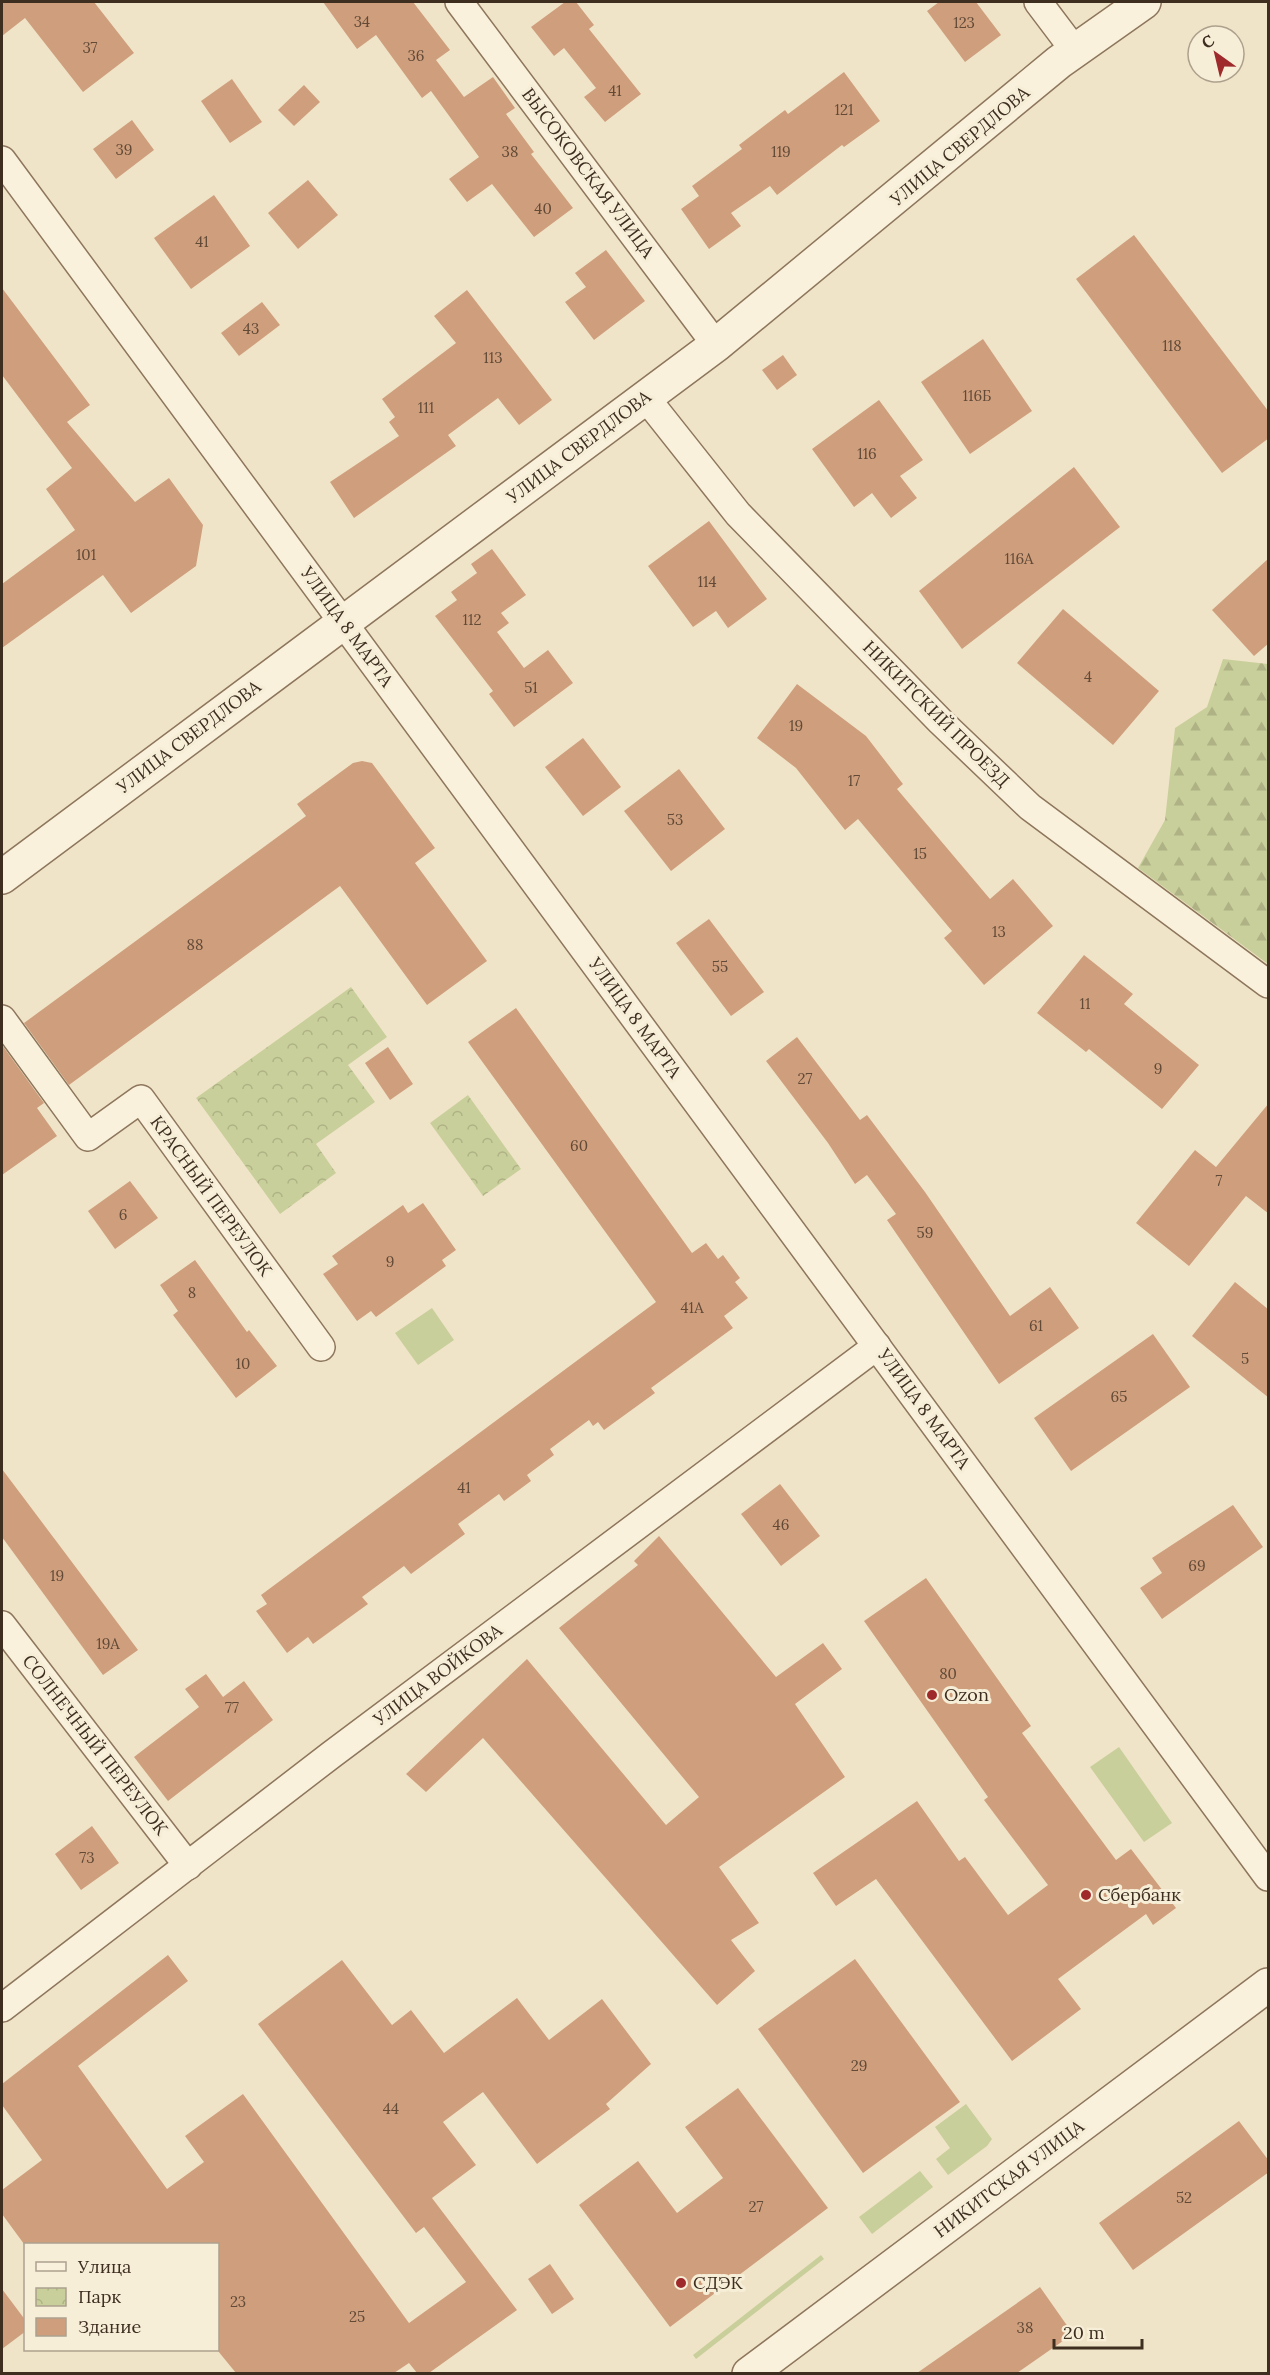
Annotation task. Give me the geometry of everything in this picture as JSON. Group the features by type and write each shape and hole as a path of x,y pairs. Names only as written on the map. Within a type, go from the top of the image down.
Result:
{"street":[{"name":"ВЫСОКОВСКАЯ УЛИЦА","path":"459,2 716,345"},
{"path":"1038,2 1075,51"},
{"name":"УЛИЦА СВЕРДЛОВА","path":"2,877 716,345 1075,51 1144,2"},
{"name":"УЛИЦА 8 МАРТА","path":"2,160 1269,1877"},
{"name":"НИКИТСКИЙ ПРОЕЗД","path":"646,398 738,514 941,722 1030,807 1269,984"},
{"name":"КРАСНЫЙ ПЕРЕУЛОК","path":"2,1019 88,1137 141,1099 321,1347"},
{"name":"УЛИЦА ВОЙКОВА","path":"2,2008 877,1346"},
{"name":"СОЛНЕЧНЫЙ ПЕРЕУЛОК","path":"2,1625 188,1866"},
{"name":"НИКИТСКАЯ УЛИЦА","path":"749,2373 1269,1985"}],"green space":[{"path":"1223,659 1268,664 1268,964 1138,868 1165,820 1175,728 1207,707"},
{"path":"351,987 387,1037 348,1065 375,1102 316,1144 336,1173 280,1214 196,1098"},
{"path":"468,1095 521,1169 483,1196 430,1123"},
{"path":"432,1308 454,1340 418,1365 395,1333"},
{"path":"1119,1747 1172,1823 1144,1842 1090,1767"},
{"path":"966,2104 992,2139 987,2146 948,2175 936,2159 950,2148 935,2127"},
{"path":"920,2171 933,2187 872,2234 859,2217"},
{"path":"821,2255 824,2259 696,2359 693,2355"}],"building":[{"path":"2,2 94,2 134,53 83,92 25,18 2,36"},
{"path":"323,2 413,2 450,50 436,60 464,97 493,77 515,108 506,114 534,152 531,154 573,208 534,237 492,184 467,202 449,179 479,157 431,91 422,98 376,35 357,49"},
{"path":"565,2 576,2 594,25 589,29 641,94 605,122 584,97 596,88 564,48 554,56 531,27"},
{"path":"939,2 976,2 1001,35 965,62 927,11"},
{"path":"844,72 880,121 844,147 842,145 777,195 770,186 731,213 741,226 709,249 681,209 699,196 692,186 742,149 739,145 785,110 788,114"},
{"path":"232,79 262,122 230,143 201,101"},
{"path":"304,85 320,102 294,126 278,110"},
{"path":"132,120 154,150 116,179 93,149"},
{"path":"308,180 338,215 298,249 268,213"},
{"path":"214,195 250,246 191,289 154,238"},
{"path":"1134,235 1269,412 1269,438 1222,473 1076,279"},
{"path":"606,250 645,301 594,340 565,302 586,287 575,273"},
{"path":"2,288 90,405 67,422 135,502 169,478 203,525 196,566 131,613 103,575 2,648 2,584 75,530 46,489 72,468 2,375"},
{"path":"467,290 552,400 519,425 498,398 448,435 456,446 354,518 330,482 399,436 389,422 395,417 382,399 456,343 434,316"},
{"path":"262,302 280,325 239,356 221,333"},
{"path":"983,339 1032,411 970,454 921,382"},
{"path":"783,355 797,375 777,390 762,370"},
{"path":"879,400 923,460 900,476 917,498 891,518 872,493 854,507 812,449"},
{"path":"1074,467 1120,527 962,649 919,591"},
{"path":"709,521 767,599 728,628 716,611 693,627 648,566"},
{"path":"492,549 526,595 501,613 509,623 497,632 524,668 548,650 573,683 514,727 489,694 493,691 435,616 457,600 451,592 477,573 471,564"},
{"path":"1269,558 1269,643 1254,656 1212,610"},
{"path":"1063,609 1159,691 1113,745 1017,663"},
{"path":"797,684 866,736 903,784 897,789 990,899 1013,879 1053,926 984,985 944,938 952,931 858,819 845,830 796,768 757,738"},
{"path":"583,738 621,787 583,816 545,767"},
{"path":"362,761 372,763 435,848 415,863 487,961 427,1005 340,886 69,1085 24,1023 306,816 297,804 353,763"},
{"path":"679,769 725,829 671,871 624,811"},
{"path":"709,919 764,992 731,1016 676,943"},
{"path":"1084,955 1133,994 1124,1004 1199,1065 1162,1109 1089,1049 1086,1052 1037,1013"},
{"path":"516,1008 692,1253 706,1243 718,1259 723,1255 740,1278 735,1282 748,1298 724,1316 733,1328 651,1388 655,1393 604,1430 598,1422 593,1426 589,1420 550,1449 554,1455 527,1475 531,1481 504,1501 499,1494 458,1524 465,1534 411,1574 404,1566 362,1597 368,1604 313,1644 308,1637 287,1653 256,1611 267,1604 261,1595 656,1302 468,1042"},
{"path":"797,1037 860,1120 867,1115 925,1192 1010,1316 1050,1287 1079,1328 999,1384 887,1220 896,1214 867,1175 855,1184 828,1143 766,1061"},
{"path":"2,1045 44,1103 37,1108 57,1136 2,1175"},
{"path":"388,1047 413,1084 390,1100 365,1063"},
{"path":"1269,1103 1269,1214 1246,1196 1189,1266 1136,1223 1195,1150 1216,1167"},
{"path":"130,1181 158,1218 115,1249 88,1211"},
{"path":"423,1203 456,1250 442,1260 446,1266 376,1317 371,1311 357,1321 323,1274 338,1264 332,1256 403,1205 408,1213"},
{"path":"195,1260 247,1332 249,1330 277,1366 236,1398 173,1315 178,1311 160,1285"},
{"path":"1235,1282 1269,1310 1269,1398 1192,1336"},
{"path":"1153,1334 1190,1387 1071,1471 1034,1418"},
{"path":"2,1469 138,1650 103,1675 2,1537"},
{"path":"780,1484 820,1536 781,1566 741,1514"},
{"path":"1233,1505 1263,1547 1162,1619 1140,1588 1162,1573 1152,1558"},
{"path":"659,1536 776,1677 823,1643 842,1669 795,1704 845,1777 719,1867 759,1923 731,1940 755,1971 717,2005 483,1738 426,1792 406,1774 527,1659 666,1825 699,1797 559,1628 638,1565 634,1561"},
{"path":"926,1578 1031,1726 1022,1733 1116,1860 1131,1849 1176,1908 1153,1925 1146,1914 1058,1979 1081,2009 1012,2061 876,1879 836,1906 813,1873 917,1801 959,1861 965,1857 1008,1915 1048,1885 984,1800 988,1797 864,1621"},
{"path":"206,1674 223,1697 244,1681 273,1720 168,1801 134,1757 199,1707 185,1689"},
{"path":"92,1826 119,1863 81,1890 55,1854"},
{"path":"168,1955 188,1981 78,2066 167,2189 204,2162 185,2136 243,2094 409,2323 466,2282 424,2227 416,2233 258,2024 342,1960 392,2025 411,2010 444,2053 517,1998 549,2040 602,1999 651,2064 606,2104 610,2109 537,2164 483,2092 443,2122 476,2165 432,2198 517,2310 429,2373 417,2373 409,2363 394,2373 236,2373 218,2351 219,2243 24,2244 2,2214 2,2190 42,2160 2,2105 2,2084"},
{"path":"855,1959 960,2102 863,2173 758,2029"},
{"path":"738,2088 828,2208 670,2327 579,2205 638,2161 677,2213 723,2178 685,2127"},
{"path":"1239,2121 1269,2161 1269,2172 1133,2270 1099,2223"},
{"path":"550,2264 574,2299 552,2314 528,2279"},
{"path":"1040,2287 1073,2334 1017,2373 917,2373"},
{"path":"2,2289 24,2318 24,2332 2,2349"}],"place":[{"name":"Ozon","path":"932,1695"},
{"name":"Сбербанк","path":"1086,1895"},
{"name":"СДЭК","path":"681,2283"}]}
